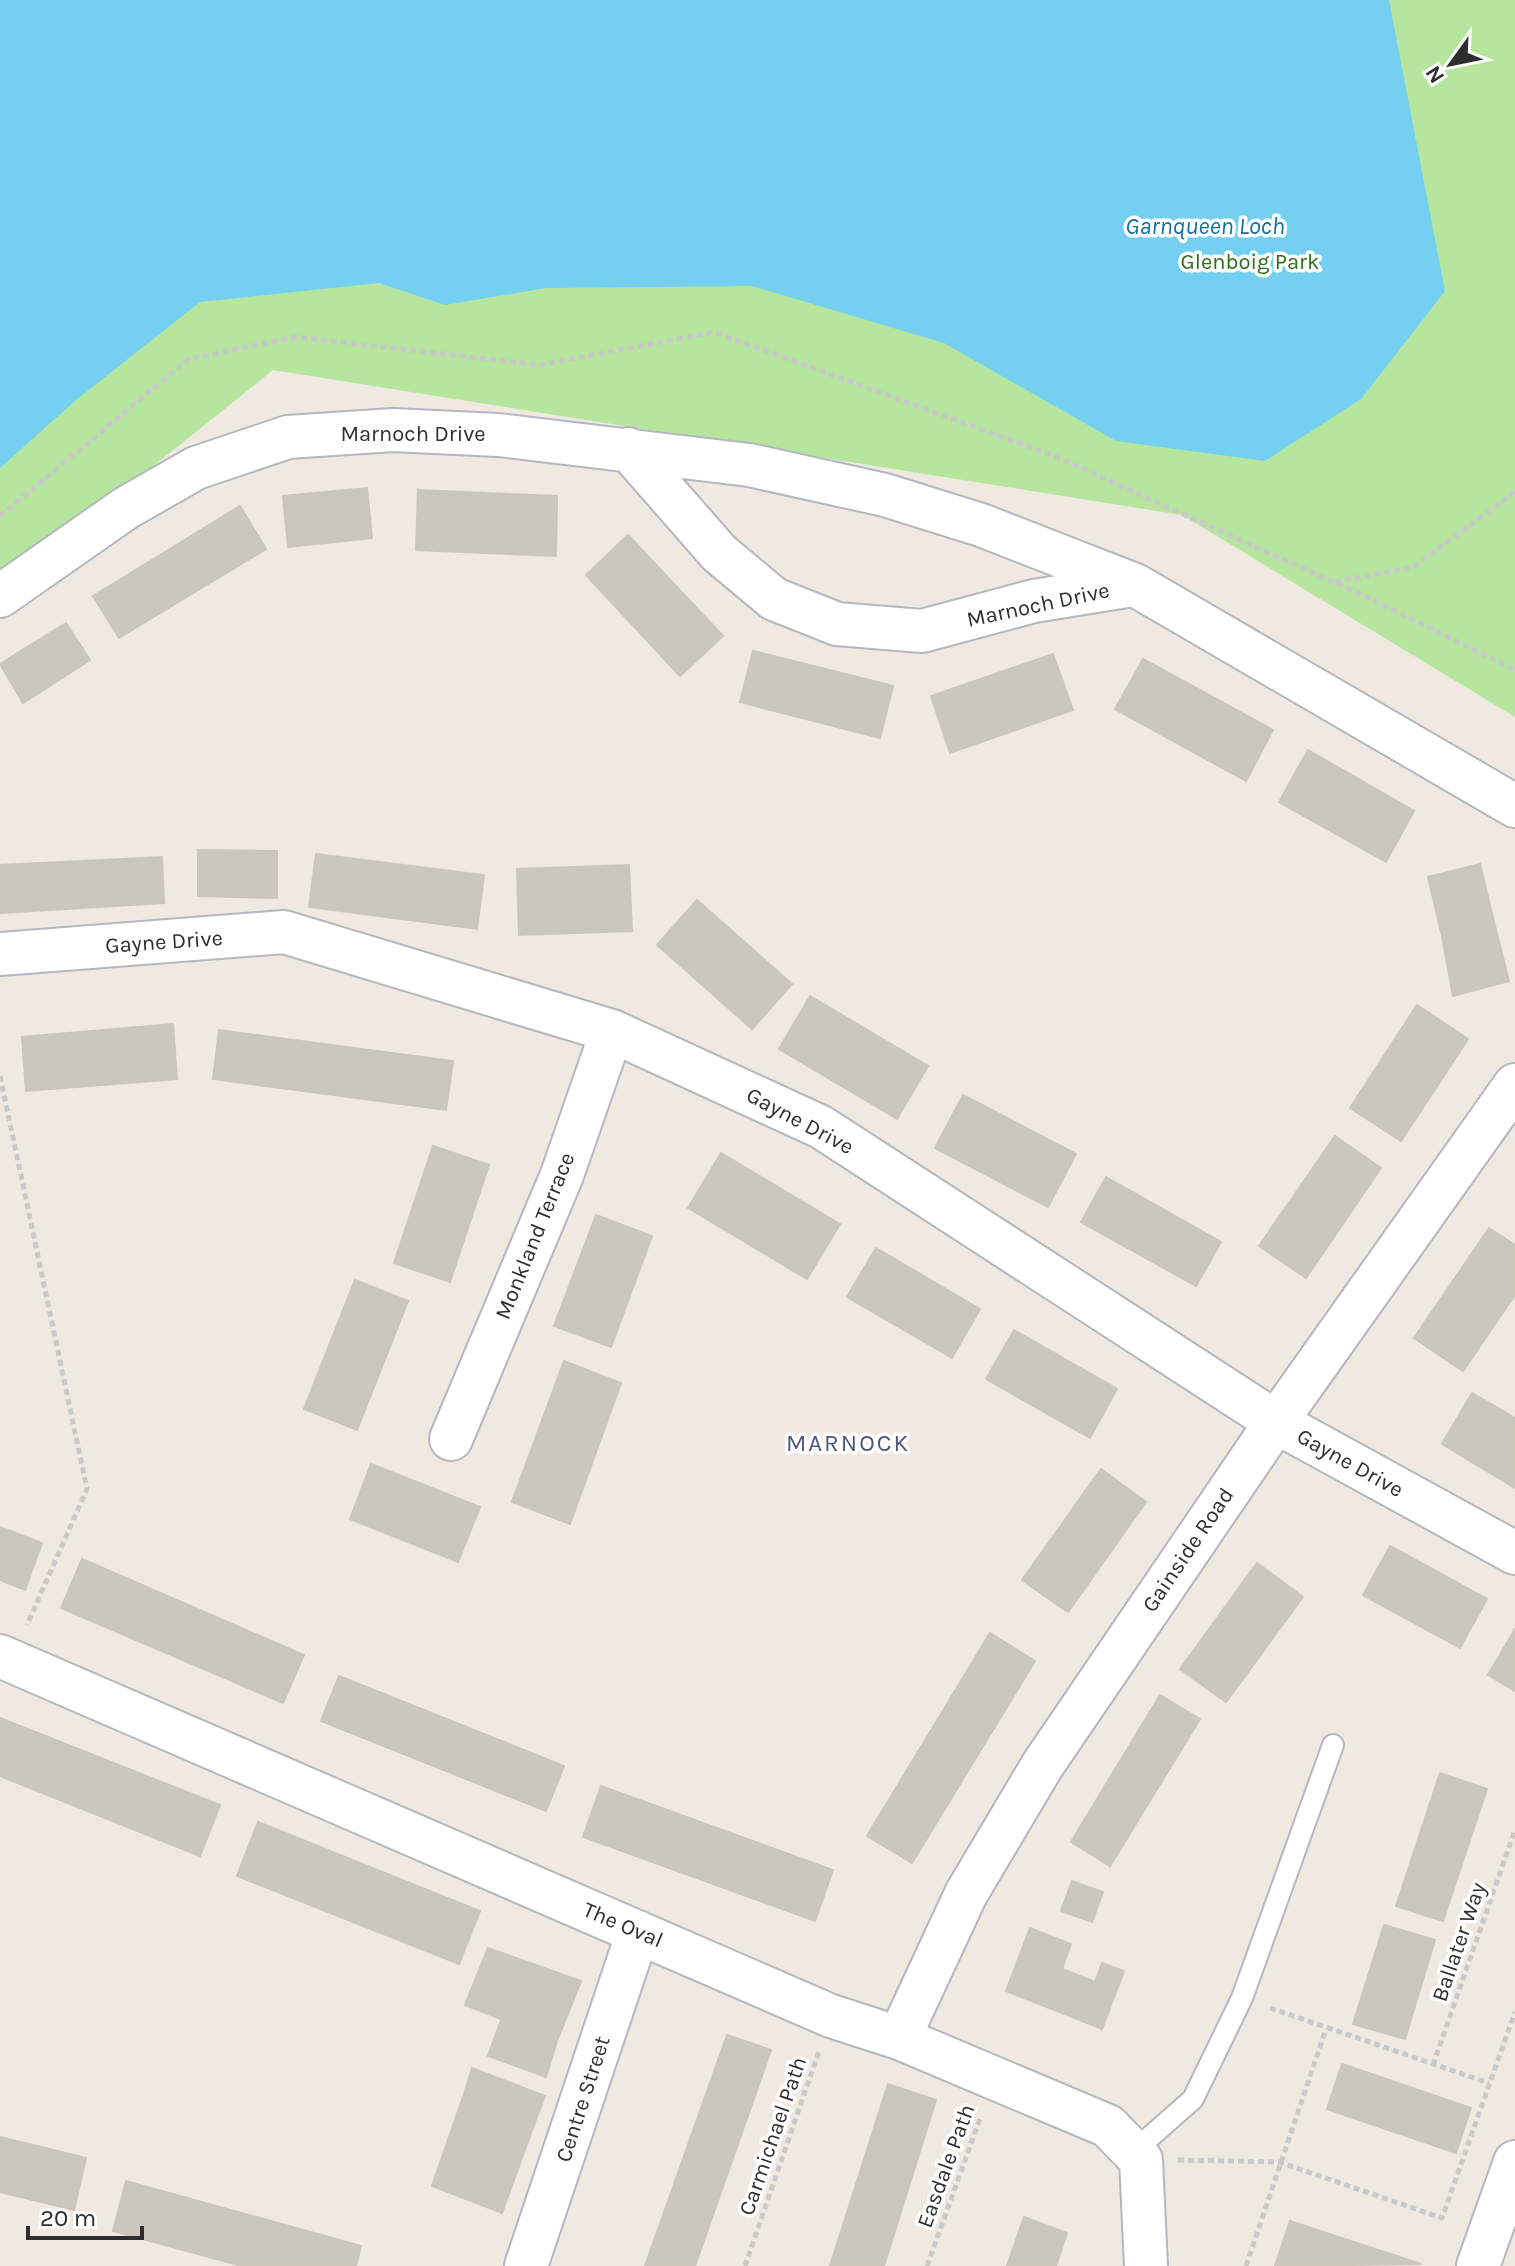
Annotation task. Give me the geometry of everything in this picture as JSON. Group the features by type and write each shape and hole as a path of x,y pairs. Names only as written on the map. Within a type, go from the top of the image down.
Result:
{"street":[{"name":"Marnoch Drive","path":"0,596 126,508 196,468 288,437 393,430 498,435 749,465 885,495 981,525 1135,585 1515,806"},
{"name":"Marnoch Drive","path":"628,449 719,553 774,599 837,624 922,631 1034,601 1135,585"},
{"name":"Gayne Drive","path":"0,954 284,932 612,1031 821,1127 1276,1422 1515,1553"},
{"name":"Monkland Terrace","path":"451,1439 562,1175 612,1031"},
{"name":"Gainside Road","path":"899,2038 966,1894 1042,1766 1276,1422 1515,1085"},
{"name":"The Oval","path":"6,1658 831,2016 899,2038 1108,2126 1137,2155"},
{"name":"Centre Street","path":"526,2266 638,1932"},
{"path":"1137,2155 1146,2266"},
{"path":"1478,2266 1515,2162"}],"lane":[{"path":"1137,2155 1193,2099 1242,1998 1333,1745"}],"path":[{"path":"1334,582 1413,567 1515,492"},
{"path":"1369,598 1515,670"},
{"path":"0,1076 87,1489 6,1658"},
{"name":"Ballater Way","path":"1433,2065 1515,1830"},
{"path":"1242,1998 1489,2083"},
{"path":"1137,2155 1279,2162 1442,2218 1515,2012"},
{"name":"Carmichael Path","path":"745,2266 831,2016"},
{"path":"1246,2266 1326,2029"},
{"name":"Easdale Path","path":"927,2266 995,2077"}],"green space":[{"name":"Garnqueen Loch","path":"0,0 1515,0 1515,717 1182,515 273,370 0,589"}],"water":[{"name":"Garnqueen Loch","path":"0,0 1389,0 1445,291 1361,399 1265,461 1116,441 944,343 752,286 546,288 445,305 379,283 200,302 76,400 0,468"}],"building":[{"path":"367,488 372,538 288,547 283,496"},
{"path":"418,490 557,496 556,556 416,550"},
{"path":"240,506 266,549 119,638 93,596"},
{"path":"628,535 723,636 680,676 586,575"},
{"path":"66,623 90,660 23,703 0,664"},
{"path":"753,651 893,686 880,738 740,702"},
{"path":"1053,654 1073,710 950,753 931,696"},
{"path":"1143,659 1273,730 1246,781 1115,709"},
{"path":"1308,750 1414,811 1386,862 1279,802"},
{"path":"198,850 277,851 277,898 198,896"},
{"path":"316,854 484,875 477,929 309,907"},
{"path":"162,857 164,903 0,913 0,865"},
{"path":"1480,864 1494,922 1442,936 1428,877"},
{"path":"629,865 632,931 519,935 517,869"},
{"path":"697,900 792,984 752,1029 657,945"},
{"path":"1494,922 1509,981 1453,996 1442,936"},
{"path":"810,996 928,1066 897,1119 779,1049"},
{"path":"1417,1005 1468,1039 1401,1141 1350,1108"},
{"path":"173,1024 177,1079 26,1091 22,1037"},
{"path":"219,1030 453,1061 446,1110 213,1079"},
{"path":"963,1095 1076,1154 1048,1207 935,1148"},
{"path":"1335,1136 1381,1168 1306,1278 1259,1246"},
{"path":"433,1146 489,1165 450,1282 394,1263"},
{"path":"721,1153 840,1224 807,1279 688,1208"},
{"path":"1106,1177 1221,1242 1196,1286 1081,1222"},
{"path":"596,1215 652,1236 611,1347 554,1326"},
{"path":"1489,1228 1515,1245 1515,1295 1463,1371 1414,1338"},
{"path":"876,1248 980,1309 952,1358 847,1297"},
{"path":"355,1280 408,1301 357,1430 304,1409"},
{"path":"1014,1330 1117,1389 1090,1438 986,1379"},
{"path":"564,1361 621,1383 570,1524 512,1502"},
{"path":"1472,1393 1515,1418 1515,1488 1442,1444"},
{"path":"371,1464 480,1507 458,1562 350,1519"},
{"path":"1101,1469 1146,1502 1068,1612 1022,1580"},
{"path":"0,1527 42,1543 25,1590 0,1580"},
{"path":"1390,1546 1487,1599 1460,1648 1363,1595"},
{"path":"82,1559 304,1655 283,1703 61,1608"},
{"path":"1257,1563 1303,1597 1226,1702 1180,1669"},
{"path":"1515,1629 1515,1691 1488,1675"},
{"path":"990,1633 1035,1661 912,1863 867,1836"},
{"path":"339,1676 564,1766 546,1811 321,1721"},
{"path":"1160,1695 1200,1719 1110,1866 1071,1842"},
{"path":"0,1718 220,1805 200,1856 0,1776"},
{"path":"1440,1773 1487,1789 1443,1921 1396,1906"},
{"path":"601,1786 833,1870 815,1921 583,1837"},
{"path":"258,1822 480,1911 459,1964 237,1876"},
{"path":"1072,1881 1103,1892 1092,1922 1061,1911"},
{"path":"1384,1925 1435,1940 1405,2039 1353,2024"},
{"path":"1030,1928 1071,1944 1062,1969 1095,1982 1102,1963 1124,1971 1102,2029 1006,1991"},
{"path":"488,1948 581,1981 557,2041 465,2005"},
{"path":"501,2020 557,2041 546,2077 488,2056"},
{"path":"727,2035 771,2050 695,2266 645,2266"},
{"path":"1342,2064 1471,2108 1456,2153 1327,2109"},
{"path":"472,2068 545,2096 535,2122 464,2094"},
{"path":"888,2084 936,2100 884,2266 830,2266"},
{"path":"464,2094 535,2122 502,2213 432,2186"},
{"path":"0,2137 86,2158 74,2210 0,2192"},
{"path":"126,2181 361,2246 356,2266 242,2266 113,2231"},
{"path":"1024,2217 1067,2233 1056,2266 1007,2266"},
{"path":"1290,2221 1421,2264 1275,2266"}],"district":[{"name":"MARNOCK","path":"848,1443"}],"park label":[{"name":"Glenboig Park","path":"1250,262"}]}
